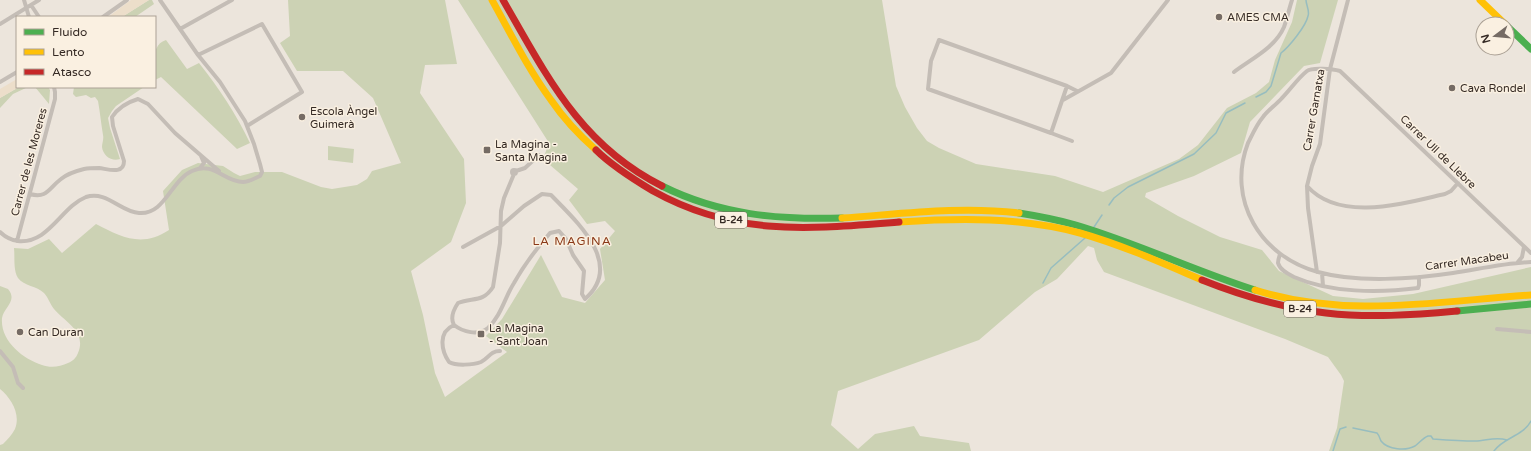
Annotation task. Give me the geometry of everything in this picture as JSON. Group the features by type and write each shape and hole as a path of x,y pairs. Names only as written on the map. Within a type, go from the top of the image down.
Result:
{"main road":[{"name":"B-24","path":"492,0 535,76 571,126 607,160 626,174 676,202 706,213 735,221 790,228 961,219 1025,222 1066,230 1109,243 1240,294 1311,311 1357,315 1402,315 1531,304"},
{"name":"B-24","path":"504,0 557,91 594,137 617,158 645,176 663,186 704,204 742,214 791,219 829,219 928,212 983,210 1040,216 1070,222 1114,236 1243,286 1298,301 1344,307 1373,308 1425,305 1531,295"},
{"path":"1480,0 1497,16"},
{"path":"1515,34 1531,49"}],"street":[{"path":"24,0 29,16"},
{"path":"0,24 39,0"},
{"path":"104,16 127,0"},
{"path":"160,0 198,55 220,82 247,126 262,172 260,176 243,182 229,178 214,170 200,168"},
{"path":"180,29 232,0"},
{"path":"1062,100 1111,72 1168,0"},
{"path":"1234,72 1259,55 1277,39 1284,27 1292,0"},
{"name":"Carrer Garnatxa","path":"1320,273 1308,208 1307,186 1320,144 1330,69 1348,0"},
{"path":"32,5 38,16"},
{"path":"198,55 262,24 302,92 247,126"},
{"path":"1072,141 928,89 931,61 939,40 1067,86 1077,92"},
{"name":"Carrer Macabeu","path":"1330,69 1314,69 1307,71 1279,102 1262,117 1244,156 1241,179 1242,191 1250,216 1256,228 1267,243 1280,254 1301,267 1320,273 1364,278 1419,277 1531,262"},
{"name":"Carrer Ull de Llebre","path":"1330,69 1340,70 1531,253"},
{"path":"0,82 16,73"},
{"path":"1051,133 1067,86"},
{"name":"Carrer de les Moreres","path":"17,241 55,99 54,88"},
{"path":"30,194 40,196 45,194 60,179 68,174 80,170 92,168 115,171 119,170 124,164 124,161 113,126 112,116 132,100 138,99 148,104 175,133 208,160 222,174"},
{"path":"0,232 17,241 32,239 46,232 75,204 88,196 101,197 133,212 150,212 160,205 187,174 200,168 204,163 199,154"},
{"path":"463,247 501,226 524,206 542,194 551,195 583,229 591,241 599,258 601,274 597,286 586,299 582,294 584,270 573,256 566,240 559,232 550,233 514,282 500,310 488,327 480,332 472,332 462,330 454,325 452,321 453,314 458,303 482,298 489,293 497,268 501,226 501,211 504,198 514,173 525,168 539,155"},
{"path":"1307,186 1316,195 1331,202 1346,206 1370,207 1391,206 1425,199 1451,191 1458,183"},
{"name":"Carrer Macabeu","path":"1517,263 1522,256 1524,246"},
{"name":"Carrer Macabeu","path":"1280,254 1278,262 1280,267 1287,273 1306,282 1336,289 1402,290 1418,288 1419,277"},
{"path":"1320,273 1323,286"},
{"path":"454,325 448,328 442,339 442,349 449,362 453,364 477,363 493,352 500,351"},
{"path":"1497,328 1531,332"},
{"path":"0,351 14,367 18,383 23,388"}],"green space":[{"path":"149,0 152,0 154,4 136,16 124,16"},
{"path":"288,0 445,0 457,64 425,65 420,93 464,159 466,203 451,242 411,271 423,315 435,373 445,397 507,352 486,336 502,319 541,255 562,297 585,303 605,280 600,249 615,231 605,221 587,224 569,200 578,189 543,159 549,143 458,0 882,0 896,86 905,107 917,128 927,141 939,148 976,164 1055,176 1103,192 1179,159 1198,145 1227,108 1256,93 1269,82 1275,60 1292,22 1297,0 1338,0 1320,63 1304,66 1250,122 1241,153 1194,176 1146,193 1145,197 1178,216 1220,237 1262,250 1279,271 1333,296 1363,299 1413,294 1531,267 1531,451 1329,451 1337,428 1344,381 1328,357 1285,339 1104,272 1097,260 1094,248 1088,246 1057,279 1035,292 979,340 838,391 831,425 858,449 875,434 914,426 920,436 969,443 971,451 0,451 0,445 6,441 15,429 17,418 14,407 8,397 0,389 0,286 8,289 12,297 10,304 3,314 2,326 9,341 20,354 42,365 52,367 68,363 74,359 80,346 80,339 74,328 54,309 47,296 38,289 24,283 18,278 16,275 14,248 28,249 49,239 62,253 96,224 114,233 132,239 150,238 159,235 169,230 163,191 182,170 198,163 223,166 240,176 255,172 282,172 321,187 332,189 357,185 367,179 372,171 401,163 373,98 343,71 297,71 280,43 290,36"},
{"path":"166,40 187,69 199,63 227,102 250,143 237,149 161,77 156,80 156,49 161,43"},
{"path":"17,88 26,88 13,94 0,108 0,98"},
{"path":"36,88 49,88 50,90 49,104"},
{"path":"74,88 143,88 116,106 108,118 120,159 114,160 108,158 104,153 102,147 103,136 98,101 95,97 91,98 86,95 76,97 73,94"},
{"path":"328,146 354,149 353,163 328,160"}],"shaded area":[{"path":"131,0 149,0 124,16 109,16"},
{"path":"16,80 16,88 17,88 0,98 0,89"}],"waterway":[{"path":"1256,97 1266,92 1271,86 1281,53 1301,31 1307,20 1308,10 1306,0"},
{"path":"1109,205 1114,198 1128,187 1194,154 1216,133 1226,113 1245,103"},
{"path":"1094,227 1102,215"},
{"path":"1043,283 1051,268 1085,238"},
{"path":"1494,451 1498,446 1523,430 1531,421"},
{"path":"1333,451 1340,429 1346,427"},
{"path":"1353,428 1377,433 1384,444 1397,449 1411,448 1428,436 1431,436 1433,439 1475,441 1498,438 1507,440"}],"traffic: fast":[{"path":"1515,34 1531,49"},
{"path":"662,186 706,204 750,214 795,218 842,218"},
{"path":"1019,213 1062,221 1099,232 1255,290"},
{"path":"1457,311 1531,304"}],"traffic: slow":[{"path":"492,0 520,51 556,107 578,133 596,150"},
{"path":"1480,0 1497,16"},
{"path":"842,218 953,210 1019,213"},
{"path":"899,222 990,220 1012,221 1057,228 1080,233 1111,243 1202,280"},
{"path":"1255,290 1289,299 1324,304 1358,306 1427,304 1531,295"}],"traffic: jam":[{"path":"503,0 551,81 568,106 587,129 609,150 633,169 662,186"},
{"path":"596,150 616,167 653,191 684,206 714,216 743,223 773,226 834,227 899,222"},
{"path":"1202,280 1263,301 1310,311 1342,315 1424,314 1457,311"}],"place":[{"name":"AMES CMA","path":"1219,17"},
{"name":"Cava Rondel","path":"1452,88"},
{"name":"Escola Àngel Guimerà","path":"302,117"},
{"name":"La Magina - Santa Magina","path":"487,150"},
{"name":"Can Duran","path":"20,332"},
{"name":"La Magina - Sant Joan","path":"481,334"}],"district":[{"name":"LA MAGINA","path":"572,241"}]}
